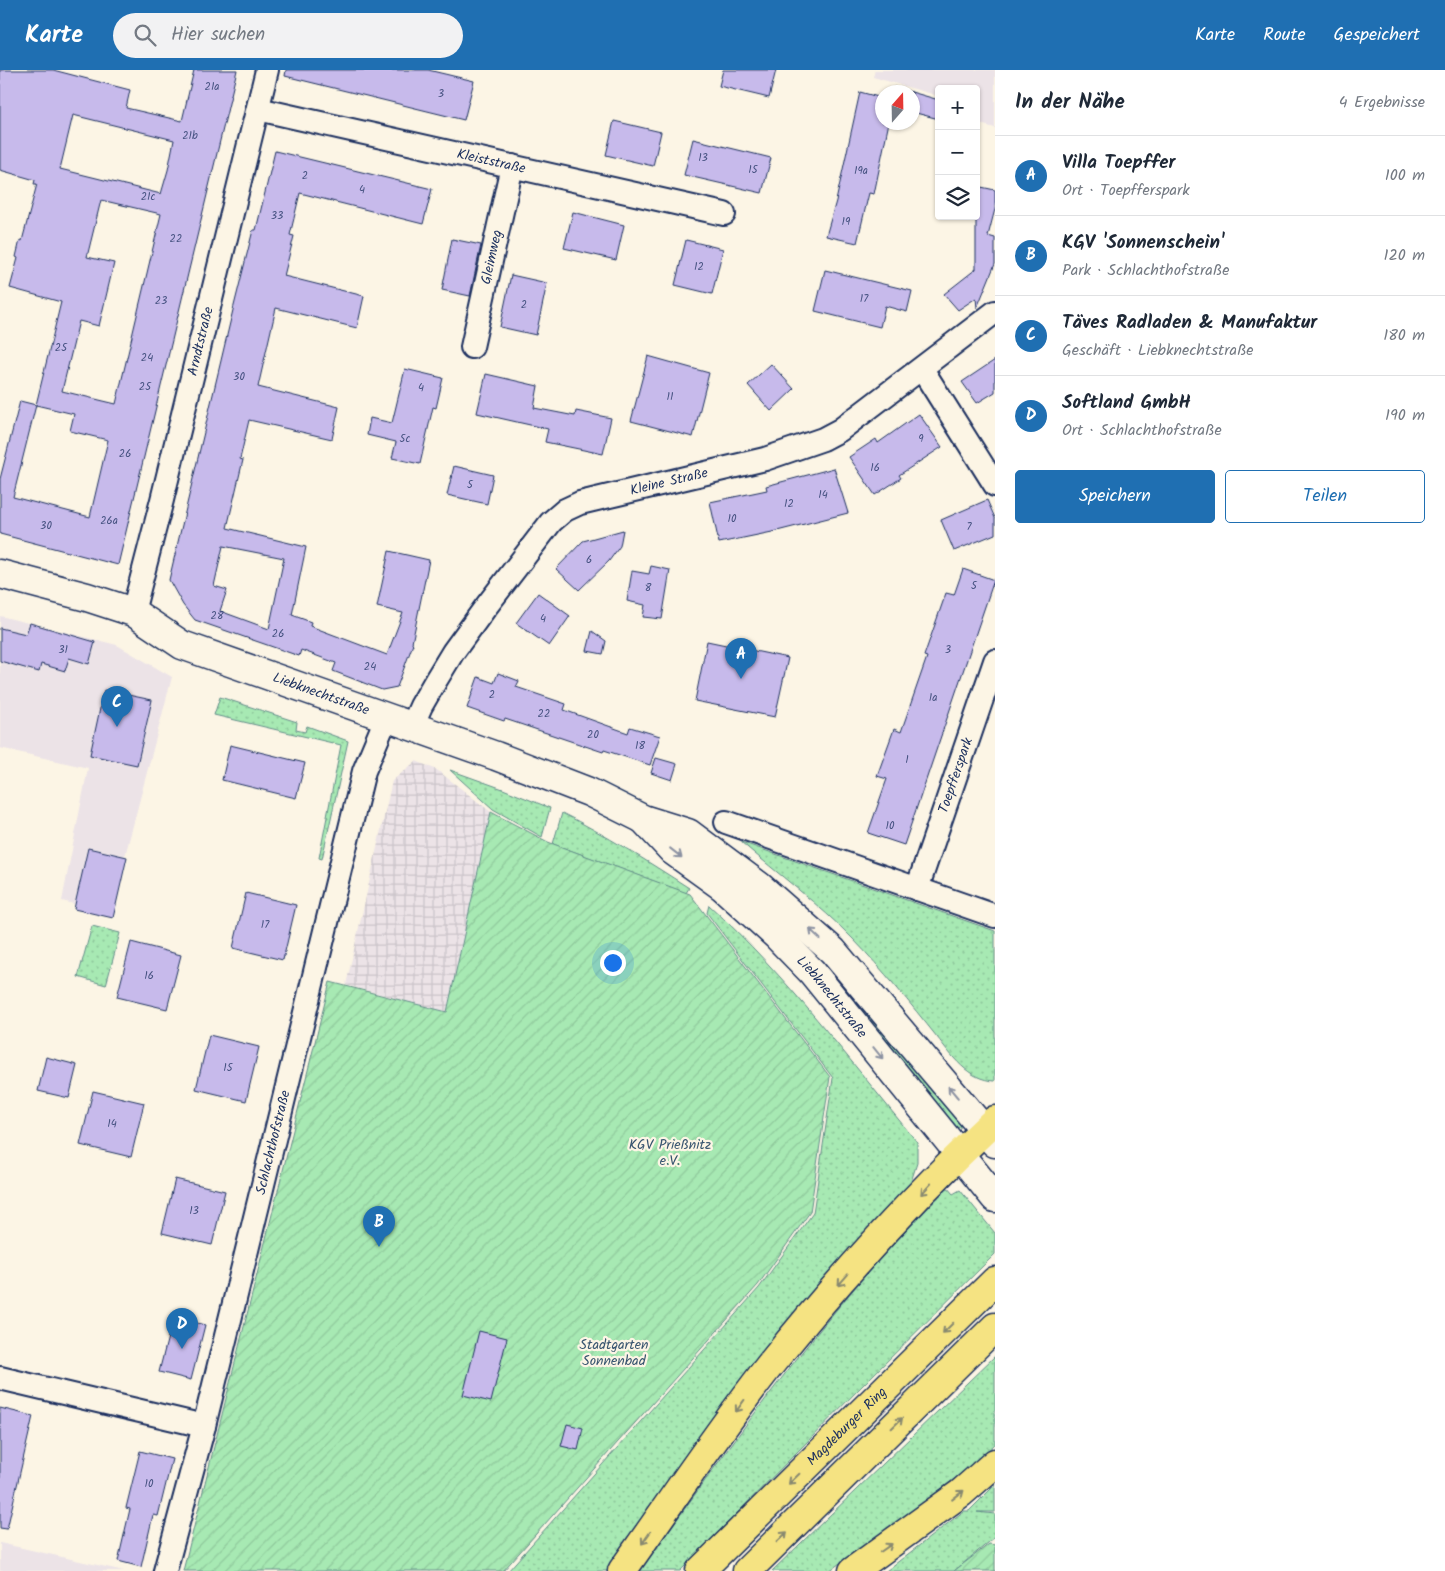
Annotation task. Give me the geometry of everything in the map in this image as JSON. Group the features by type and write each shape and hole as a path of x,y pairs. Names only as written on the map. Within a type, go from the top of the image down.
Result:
{"highway":[{"path":"622,1571 775,1359 875,1243 959,1154 991,1131"},
{"name":"Magdeburger Ring","path":"700,1571 989,1288"},
{"path":"747,1571 995,1327"},
{"path":"853,1571 961,1493 995,1463"}],"main road":[{"name":"Liebknechtstraße","path":"0,574 86,596 133,612 182,645 387,716 589,792 643,818 688,833 760,886 815,934 850,969 991,1131"},
{"name":"Liebknechtstraße","path":"643,818 672,851 722,888 777,936 812,972 995,1198"}],"street":[{"name":"Arndtstraße","path":"133,612 267,70"},
{"name":"Kleiststraße","path":"258,109 724,214"},
{"name":"Gleimweg","path":"472,347 512,166"},
{"name":"Kleine Straße","path":"412,726 421,706 453,652 545,528 565,510 580,504 765,459 818,441 840,430 995,312"},
{"path":"922,369 995,485"},
{"name":"Toepfferspark","path":"917,889 995,661"},
{"name":"Schlachthofstraße","path":"165,1571 204,1426 338,882 357,797 364,771 387,716"},
{"path":"726,822 995,916"},
{"path":"0,1378 204,1426"}],"shaded area":[{"path":"875,70 995,70 995,128 980,124 980,85 935,85 935,95 920,91 920,85 901,85 873,77"},
{"path":"0,616 117,645 172,677 110,913 62,901 88,768 0,748"},
{"path":"416,761 437,770 491,812 447,1012 346,985 392,781"},
{"path":"0,1543 124,1571 0,1571"}],"green space":[{"path":"220,697 297,722 296,730 305,732 307,726 348,741 322,859 319,858 341,745 214,715"},
{"path":"450,770 550,808 542,837 493,809"},
{"path":"491,812 548,842 690,894 830,1077 810,1212 758,1285 503,1571 183,1571 330,982 447,1012"},
{"path":"562,813 610,839 689,888 686,893 553,844"},
{"path":"741,842 995,931 995,1081 985,1080 962,1066 853,939 812,901"},
{"path":"720,871 829,960 963,1125 961,1127 955,1128"},
{"path":"709,905 738,932 791,990 917,1142 917,1163 908,1191 757,1369 608,1571 508,1571 759,1288 813,1213 833,1078 707,913"},
{"path":"92,926 120,933 106,985 78,977"},
{"path":"947,1187 953,1194 960,1190 995,1233 995,1254 680,1571 640,1571 748,1422 824,1325 904,1232"},
{"path":"995,1356 995,1444 972,1465 918,1507 829,1571 772,1571"},
{"path":"995,1485 995,1512 977,1512 995,1514 995,1537 954,1571 886,1571 964,1511 969,1511"},
{"path":"989,1544 995,1545 995,1571 954,1571"}],"building":[{"path":"0,70 53,70 130,90 126,108 182,121 194,70 237,70 118,565 0,534 0,479 20,401 36,405 61,302 10,288 18,258 16,257 20,240 22,241 37,184 34,184 35,180 0,170","holes":["73,115 174,140 161,194 60,169","101,200 161,214 116,404 62,391 79,321 99,326 114,263 87,257","36,405 74,414 70,431 108,440 90,517 13,497"]},
{"path":"286,70 428,70 474,81 464,120 285,76"},
{"path":"723,70 776,70 769,98 719,86"},
{"path":"860,92 875,96 875,130 887,130 874,194 869,193 857,243 826,236 836,201"},
{"path":"920,94 935,99 935,118 920,114"},
{"path":"614,121 661,132 653,166 606,155"},
{"path":"693,139 771,158 762,193 684,175"},
{"path":"275,151 432,189 423,224 300,193 290,235 294,236 284,276 364,296 357,328 276,308 258,387 339,407 332,439 249,420 240,459 243,460 227,528 306,547 292,615 311,622 310,626 387,655 403,613 377,607 389,551 429,560 413,644 397,687 382,690 333,671 336,663 301,650 299,656 195,620 183,605 169,580 233,310 253,230 256,230","holes":["223,546 284,558 269,629 220,611 227,590 214,586"]},
{"path":"981,187 995,190 995,209 988,236 995,238 995,264 977,308 976,298 958,310 944,294 976,269 976,220 980,220"},
{"path":"573,212 624,225 616,260 564,248"},
{"path":"452,239 481,245 470,296 442,290"},
{"path":"686,240 723,249 712,294 675,285"},
{"path":"825,270 912,291 907,312 885,306 880,327 815,311"},
{"path":"511,275 547,283 536,335 500,327"},
{"path":"648,356 709,373 693,437 631,421"},
{"path":"995,360 995,392 977,403 962,382"},
{"path":"771,364 794,389 771,411 748,385"},
{"path":"405,369 443,378 436,408 433,407 420,464 392,458 396,442 367,435 370,418 392,423"},
{"path":"486,374 538,386 534,408 575,416 576,411 611,418 603,454 545,442 548,429 477,413"},
{"path":"919,414 942,447 899,475 901,478 875,495 849,457 876,439 878,443"},
{"path":"454,466 493,475 487,504 447,495"},
{"path":"834,468 848,513 719,543 710,502 767,490 766,486"},
{"path":"987,500 995,518 995,534 954,551 941,520"},
{"path":"623,530 620,546 609,561 579,590 556,569 583,541"},
{"path":"651,566 670,570 662,619 643,617 645,605 627,601 632,571 649,574"},
{"path":"963,569 994,580 904,845 868,833 887,779 877,776 894,729 901,732 927,657 924,656 946,593 954,595"},
{"path":"538,593 570,616 549,646 516,623"},
{"path":"30,623 95,642 89,664 69,658 65,671 41,664 39,672 0,661 0,628 26,634"},
{"path":"592,631 606,641 603,654 587,651"},
{"path":"707,641 788,658 775,717 695,701"},
{"path":"498,673 519,681 516,687 566,704 564,710 628,733 630,727 660,736 650,765 604,750 603,752 467,708 478,677 494,683"},
{"path":"104,690 152,700 137,765 90,755"},
{"path":"230,745 305,763 296,798 222,780"},
{"path":"656,758 677,764 672,780 651,773"},
{"path":"88,848 127,857 113,918 74,909"},
{"path":"246,893 296,905 283,960 233,948"},
{"path":"131,942 181,955 167,1009 117,997"},
{"path":"209,1035 259,1047 246,1101 196,1089"},
{"path":"46,1057 77,1065 69,1098 38,1091"},
{"path":"93,1091 144,1103 131,1157 80,1145"},
{"path":"175,1179 225,1191 212,1245 162,1233"},
{"path":"173,1317 205,1325 191,1380 159,1372"},
{"path":"479,1331 507,1338 491,1402 463,1395"},
{"path":"0,1408 33,1416 7,1529 0,1528"},
{"path":"567,1424 583,1428 578,1450 561,1446"},
{"path":"140,1451 172,1459 158,1516 153,1515 141,1567 118,1561 130,1509 126,1508"}],"place":[{"name":"Villa Toepffer","path":"741,679"},
{"name":"Täves Radladen & Manufaktur","path":"117,727"},
{"name":"KGV 'Sonnenschein'","path":"379,1247"},
{"name":"Softland GmbH","path":"182,1349"}],"park label":[{"name":"KGV Prießnitz e.V.","path":"670,1154"},
{"name":"Stadtgarten Sonnenbad","path":"614,1354"}]}
